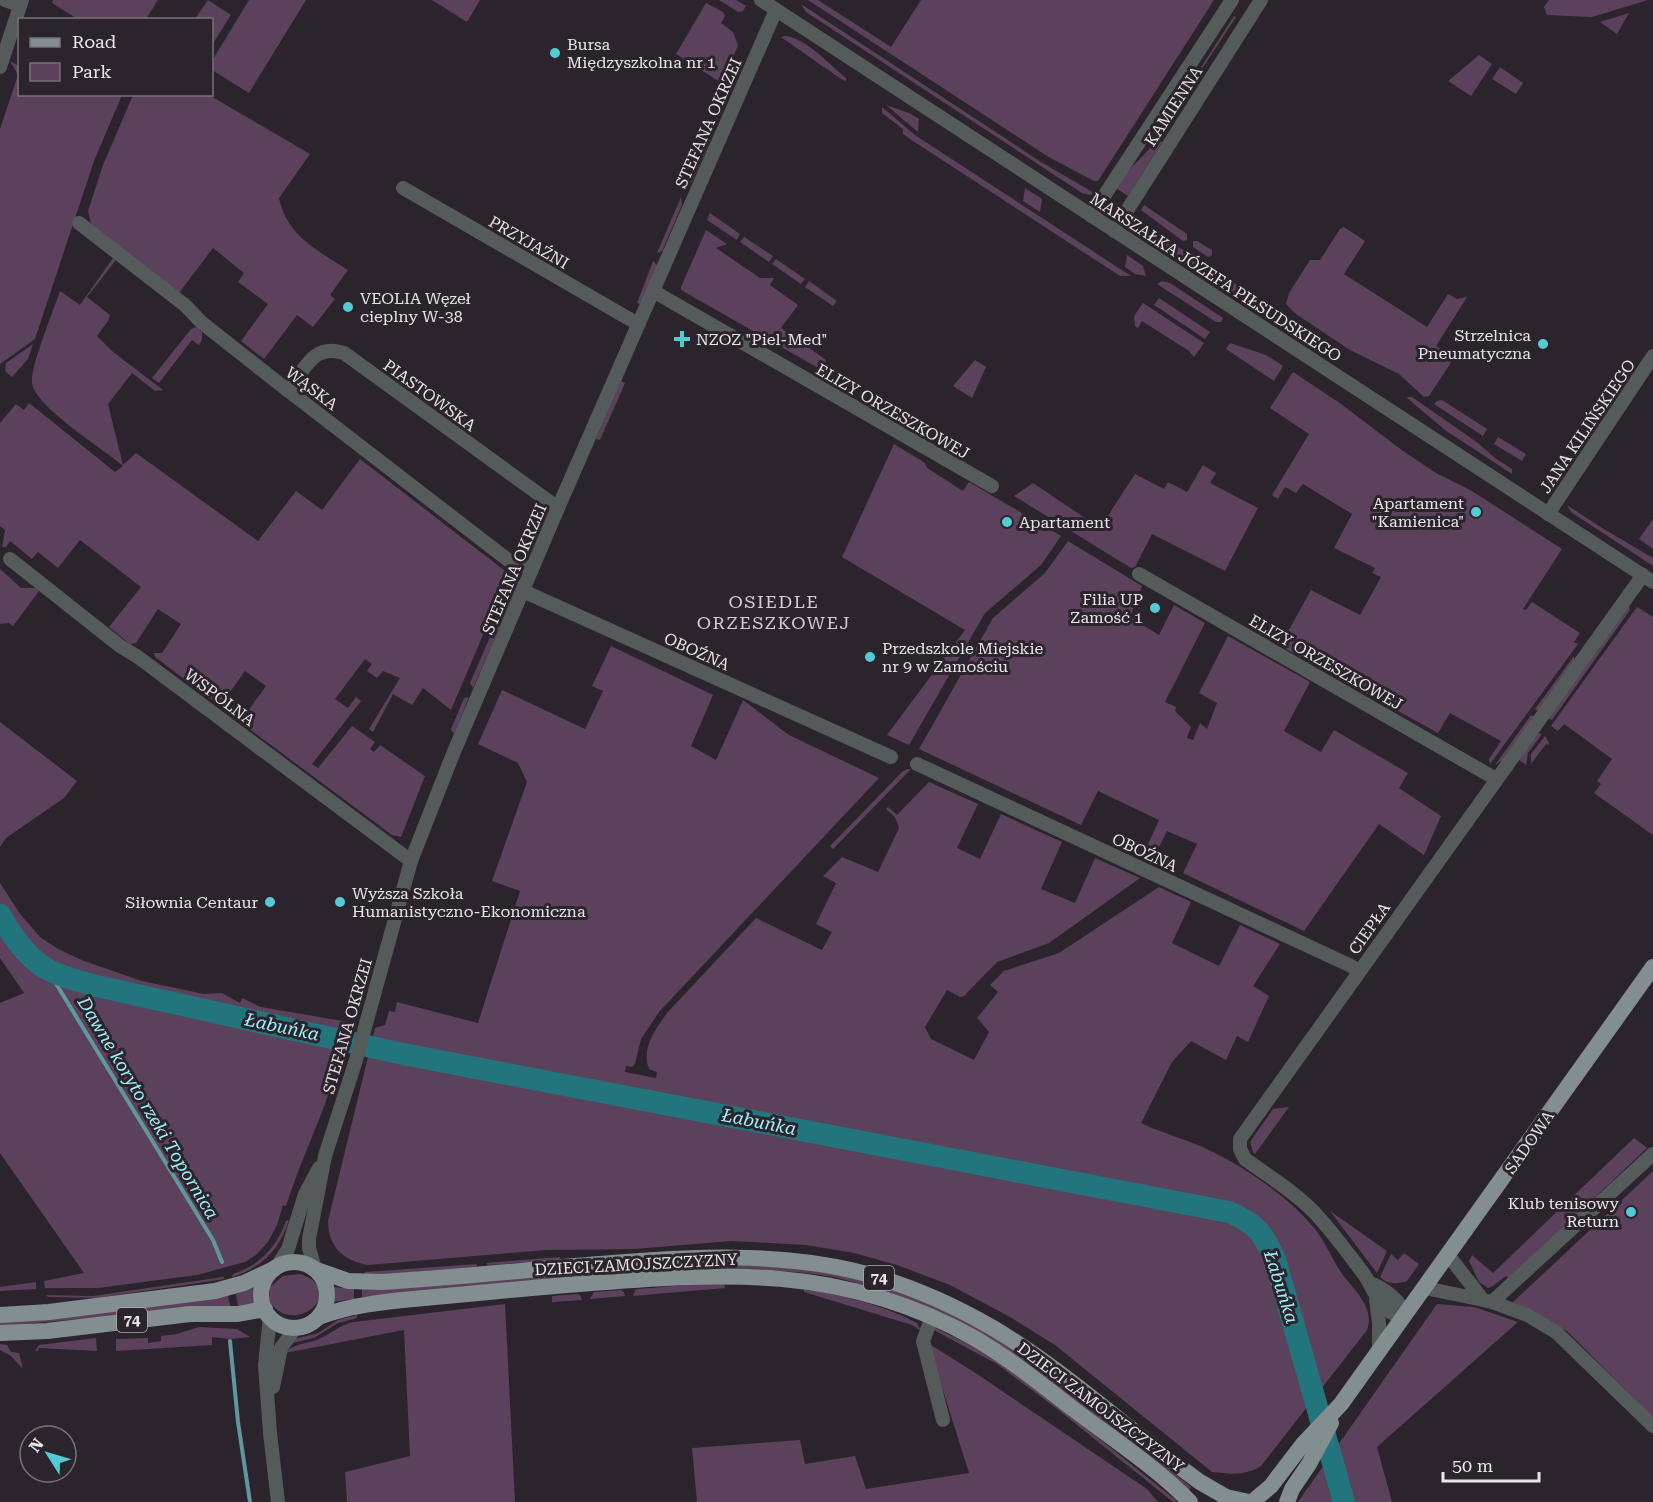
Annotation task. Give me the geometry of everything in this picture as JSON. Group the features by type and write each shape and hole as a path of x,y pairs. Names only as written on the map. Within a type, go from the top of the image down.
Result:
{"main road":[{"name":"SADOWA","path":"1287,1502 1341,1404 1653,967"},
{"name":"DZIECI ZAMOJSZCZYZNY","path":"316,1270 348,1281 382,1282 645,1261 749,1257 802,1262 855,1271 926,1294 993,1328 1036,1356 1200,1482 1226,1497 1251,1502"},
{"name":"74","path":"0,1315 49,1312 215,1291 244,1282 288,1262 303,1263 316,1270"},
{"path":"275,1268 268,1275 262,1291 267,1313 282,1325 296,1328"},
{"path":"316,1270 327,1289 326,1304 319,1317"},
{"name":"DZIECI ZAMOJSZCZYZNY","path":"319,1317 377,1302 606,1282 729,1275 778,1277 827,1284 875,1296 932,1317 977,1340 1014,1364 1120,1444 1190,1502"},
{"name":"74","path":"0,1333 47,1331 190,1314 267,1313"},
{"name":"74","path":"296,1328 319,1317"},
{"name":"SADOWA","path":"1251,1502 1271,1486 1303,1444 1341,1404"}],"street":[{"path":"0,67 21,3 5,0"},
{"name":"MARSZAŁKA JÓZEFA PIŁSUDSKIEGO","path":"761,0 1648,579"},
{"name":"KAMIENNA","path":"1091,216 1232,0"},
{"name":"KAMIENNA","path":"1114,231 1256,2"},
{"name":"STEFANA OKRZEI","path":"316,1270 310,1252 309,1239 325,1156 356,1060 411,861 453,754 558,508 776,10"},
{"path":"1159,113 1179,126"},
{"name":"PRZYJAŹNI","path":"403,188 638,324"},
{"name":"WĄSKA","path":"79,223 186,306 201,322 508,560 532,569"},
{"name":"ELIZY ORZESZKOWEJ","path":"653,291 992,486"},
{"name":"PIASTOWSKA","path":"288,390 316,354 327,350 344,353 558,508"},
{"name":"JANA KILIŃSKIEGO","path":"1548,514 1653,356"},
{"name":"WSPÓLNA","path":"10,559 120,646 138,657 411,861"},
{"name":"ELIZY ORZESZKOWEJ","path":"1139,574 1496,779"},
{"name":"CIEPŁA","path":"1379,1351 1376,1299 1370,1283 1329,1228 1313,1211 1245,1159 1239,1146 1240,1139 1496,779 1648,579"},
{"name":"OBOŹNA","path":"523,591 891,757"},
{"name":"OBOŹNA","path":"917,764 1359,971"},
{"path":"1488,1301 1653,1154"},
{"name":"STEFANA OKRZEI","path":"275,1268 288,1249 305,1194 325,1156"},
{"path":"1448,1255 1488,1301"},
{"name":"CIEPŁA","path":"1370,1283 1395,1299 1402,1306 1405,1315"},
{"path":"1425,1288 1488,1301 1544,1323 1653,1426"},
{"path":"1376,1299 1389,1311 1401,1316 1405,1315"},
{"path":"267,1313 265,1365 278,1502"},
{"path":"932,1317 922,1341 943,1420"},
{"path":"270,1410 278,1358 283,1343 296,1328"}],"green space":[{"path":"53,0 158,0 147,18 76,18 52,3"},
{"path":"208,0 231,15 213,43 213,18 196,18"},
{"path":"249,0 306,0 249,93 213,71 213,59"},
{"path":"432,0 480,0 467,22"},
{"path":"719,0 736,0 746,6 743,11 738,12"},
{"path":"808,0 818,0 891,47 921,0 1214,0 1098,181 1094,181 1047,156"},
{"path":"1549,0 1648,0 1592,17 1547,15 1544,7"},
{"path":"706,3 723,12 725,16 721,23 733,32 738,45 723,84 676,54"},
{"path":"801,4 1041,162 1096,194 1082,193 806,12"},
{"path":"1629,13 1617,34 1600,22"},
{"path":"1234,16 1236,17 1177,107 1181,111 1176,112 1172,104 1176,106"},
{"path":"786,36 810,47 847,79 845,81 841,79 781,37"},
{"path":"1479,55 1492,64 1471,96 1448,81"},
{"path":"10,61 18,65 18,75"},
{"path":"1500,67 1523,83 1516,94 1492,79"},
{"path":"18,75 18,96 122,96 94,161 35,339 0,364 0,129"},
{"path":"133,96 211,96 310,154 279,198 283,211 296,232 325,256 348,270 330,295 335,299 313,327 297,315 264,359 241,341 268,304 238,282 244,273 213,248 179,293 91,224 88,211 103,165"},
{"path":"886,105 919,119 918,132"},
{"path":"882,107 915,135 1131,276 1120,276 910,139 903,134 903,129 882,113"},
{"path":"709,132 711,139 692,182 686,185"},
{"path":"1160,138 1162,142 1128,196 1116,188 1128,171"},
{"path":"1025,188 1042,199 1040,212 1023,201"},
{"path":"681,197 682,205 662,251 657,253"},
{"path":"1144,205 1187,234 1187,240 1183,241 1141,210"},
{"path":"710,213 740,234 737,240 707,220"},
{"path":"1132,217 1240,287 1241,291 1238,295 1138,230 1133,224"},
{"path":"1344,227 1365,241 1344,274 1427,327 1448,294 1457,299 1467,297 1436,346 1454,358 1429,396 1424,397 1399,374 1350,350 1296,314 1286,304 1289,293 1310,260 1320,260 1340,229"},
{"path":"706,230 727,244 716,248 760,278 774,278 770,285 798,305 781,328 826,360 820,369 681,290"},
{"path":"744,237 773,256 769,262 740,242"},
{"path":"1193,241 1212,250 1212,255 1208,257 1193,247"},
{"path":"1127,255 1143,266 1146,276 1135,274 1125,267"},
{"path":"113,258 116,260 87,297 110,315 97,336 112,351 163,390 155,391 132,373 108,404 123,465 136,453 258,541 296,491 322,510 360,459 509,574 451,710 423,688 412,705 393,694 373,732 369,729 400,678 383,671 377,678 367,671 372,664 365,659 335,699 348,708 356,697 361,701 312,764 318,768 352,726 375,742 370,749 374,752 380,745 425,776 401,837 392,835 240,722 266,686 245,671 220,706 155,657 154,653 162,653 181,624 158,609 136,643 130,644 109,627 141,587 80,540 58,568 38,552 32,559 10,541 6,547 2,547 5,530 0,526 0,423 16,404 24,410 29,403 115,472 123,466 57,415 36,393 32,383 38,352 60,291 80,305"},
{"path":"776,259 805,279 801,284 772,264"},
{"path":"653,261 657,265 640,304 637,303"},
{"path":"809,281 837,301 833,306 805,287"},
{"path":"1162,281 1170,283 1223,318 1221,322 1216,322 1157,284"},
{"path":"1159,298 1210,332 1205,339 1154,305"},
{"path":"1143,303 1204,343 1194,357 1189,351 1142,321 1138,328 1135,326 1134,316"},
{"path":"1275,310 1340,351 1340,354 1317,346 1279,322 1275,316"},
{"path":"196,327 202,332 199,345 192,340 159,383 152,378 191,329"},
{"path":"1230,343 1266,355 1283,366 1274,381 1226,349"},
{"path":"33,344 28,359 12,377 5,371 6,363"},
{"path":"975,360 986,367 972,398 953,386"},
{"path":"1293,372 1436,473 1472,491 1562,549 1523,609 1526,610 1532,602 1580,633 1574,642 1578,644 1490,764 1489,759 1501,741 1450,713 1438,733 1280,646 1311,590 1360,615 1381,577 1372,573 1375,568 1334,548 1352,514 1303,484 1296,493 1285,487 1278,499 1272,495 1309,434 1270,408"},
{"path":"621,381 625,383 600,440 596,439"},
{"path":"1408,397 1412,397 1478,443 1512,469 1512,474 1445,430"},
{"path":"1442,400 1487,429 1483,436 1434,404"},
{"path":"1498,437 1526,454 1522,461 1494,444"},
{"path":"894,444 963,491 969,482 1061,536 1041,565 985,613 909,745 887,735 965,630 842,557"},
{"path":"1203,465 1216,473 1210,483 1258,508 1225,571 1152,534 1135,567 1131,568 1014,496 1033,483 1100,528 1135,474 1164,489 1168,482 1187,492"},
{"path":"1567,505 1653,558 1653,566 1571,512"},
{"path":"545,506 548,513 531,552 523,558"},
{"path":"1653,519 1653,549 1639,539"},
{"path":"1068,541 1142,586 1130,617 1159,635 1174,605 1205,623 1165,702 1176,707 1175,711 1191,727 1187,738 1193,740 1200,723 1207,729 1217,703 1199,693 1228,636 1310,682 1284,731 1321,752 1334,730 1408,773 1399,788 1441,816 1424,855 1379,824 1304,931 1183,873 1197,844 1167,831 1153,859 1143,855 1159,820 1098,791 1081,825 919,749 993,618 1045,573"},
{"path":"0,569 21,588 36,588 39,591 13,626 9,623 0,624"},
{"path":"517,575 520,581 473,688 470,683"},
{"path":"1629,606 1630,610 1552,720 1548,718"},
{"path":"1637,607 1653,617 1653,835 1594,793 1601,784 1597,781 1612,759 1564,724 1558,731 1551,726"},
{"path":"611,646 713,695 691,746 716,760 743,700 789,735 879,778 659,1012 641,1039 635,1064 632,1067 626,1066 625,1072 656,1078 657,1072 649,1069 647,1054 650,1039 658,1026 667,1013 756,918 822,950 832,932 816,924 836,883 823,876 842,857 878,872 899,828 895,817 886,809 888,807 897,815 929,782 978,804 957,848 980,859 1001,814 1062,842 1041,889 1075,903 1095,858 1140,878 1049,943 997,962 964,996 960,997 947,990 925,1027 931,1039 974,1060 989,1032 977,1018 998,992 990,985 1004,971 1059,953 1159,887 1191,902 1172,943 1219,966 1240,925 1280,944 1253,986 1269,996 1248,1042 1237,1036 1226,1060 1191,1041 1172,1062 1141,1123 1213,1152 1240,1167 1280,1195 1318,1233 1339,1269 1366,1307 1369,1322 1367,1330 1261,1466 1243,1473 1212,1472 1055,1345 1010,1317 950,1285 897,1265 854,1253 806,1245 732,1241 635,1249 546,1250 368,1265 345,1256 334,1245 328,1221 375,1028 385,1025 389,1011 395,1012 397,1002 478,1023 520,891 492,881 527,782 518,763 478,744 502,690 585,729 603,691 592,686"},
{"path":"1574,656 1574,661 1538,711 1535,709"},
{"path":"469,697 453,733 451,729 464,698"},
{"path":"1531,715 1534,717 1503,760 1495,765"},
{"path":"0,722 77,781 64,798 6,838 0,847"},
{"path":"1538,733 1542,734 1528,753 1526,765 1518,759"},
{"path":"1545,736 1548,745 1546,744 1531,764 1531,754"},
{"path":"907,769 911,769 833,849 830,846"},
{"path":"0,883 20,914 40,937 58,949 84,961 142,981 204,994 222,993 240,1003 242,998 261,1007 354,1023 345,1060 334,1078 286,1206 283,1205 277,1225 268,1242 256,1255 245,1262 197,1275 98,1288 45,1288 44,1281 84,1273 0,1153 0,1003 24,993 0,958"},
{"path":"1289,1107 1255,1154 1250,1142 1273,1109"},
{"path":"1634,1138 1647,1148 1509,1279 1506,1276 1488,1288 1479,1282 1469,1261 1472,1255 1493,1273"},
{"path":"1653,1171 1653,1417 1567,1331 1512,1303"},
{"path":"1330,1211 1387,1251 1377,1273"},
{"path":"289,1220 281,1240 261,1263 232,1277 233,1274 251,1266 266,1254 286,1221"},
{"path":"1404,1253 1419,1264 1407,1281 1393,1283 1380,1277 1391,1254 1398,1260"},
{"path":"560,1257 559,1260 488,1265 486,1263"},
{"path":"477,1264 476,1267 382,1275 364,1274 365,1272"},
{"path":"714,1264 782,1267 826,1272 879,1285 930,1303 1010,1347 1086,1402 1191,1487 1189,1491 993,1340 944,1314 872,1287 834,1277 758,1269 715,1268 362,1297 362,1289"},
{"path":"300,1274 314,1282 320,1291 318,1300 312,1308 302,1314 290,1315 279,1311 269,1300 270,1287 283,1276"},
{"path":"223,1277 225,1279 96,1298 48,1297 46,1295 93,1296"},
{"path":"36,1282 36,1289 0,1291 0,1287"},
{"path":"723,1282 725,1288 633,1296 635,1290 638,1289"},
{"path":"335,1287 354,1289 354,1299 333,1302"},
{"path":"254,1288 257,1306 238,1307 236,1294"},
{"path":"804,1288 890,1311 917,1323 921,1331 912,1325 804,1292"},
{"path":"621,1290 625,1296 590,1299 594,1292"},
{"path":"577,1294 582,1300 552,1302 552,1296"},
{"path":"228,1296 230,1306 0,1326 0,1322"},
{"path":"505,1304 515,1502 347,1502 345,1472 410,1456 404,1330 285,1353 292,1347 319,1339 349,1323"},
{"path":"1437,1304 1474,1307 1518,1322 1377,1447 1392,1502 1298,1502"},
{"path":"357,1315 357,1318 338,1323 314,1338 292,1343 295,1339 318,1333 338,1320"},
{"path":"199,1327 237,1329 250,1337 230,1339 212,1337 212,1345 116,1351 116,1339 148,1338 148,1343 161,1341 161,1336"},
{"path":"936,1328 978,1349 1012,1371 1177,1501 1173,1502 997,1364 932,1329"},
{"path":"96,1338 97,1351 39,1348 35,1351 39,1345"},
{"path":"928,1343 1147,1489 1158,1502 697,1502 692,1448 800,1440 805,1464 855,1456 866,1489 969,1473"},
{"path":"0,1344 7,1345 11,1352 19,1353 23,1369 11,1356 0,1350"}],"waterway":[{"name":"Łabuńka","path":"0,915 20,945 33,959 58,974 92,985 403,1054 1229,1212 1258,1230 1275,1259 1344,1502"},
{"name":"Dawne koryto rzeki Topornica","path":"47,969 213,1240 222,1262"},
{"name":"Dawne koryto rzeki Topornica","path":"230,1341 238,1422 250,1502"}],"place":[{"name":"Bursa Międzyszkolna nr 1","path":"555,53"},
{"name":"VEOLIA Węzeł cieplny W-38","path":"348,307"},
{"name":"NZOZ \"Piel-Med\"","path":"682,339"},
{"name":"Strzelnica Pneumatyczna","path":"1543,344"},
{"name":"Apartament \"Kamienica\"","path":"1476,512"},
{"name":"Apartament","path":"1007,522"},
{"name":"Filia UP Zamość 1","path":"1155,608"},
{"name":"Przedszkole Miejskie nr 9 w Zamościu","path":"870,657"},
{"name":"Siłownia Centaur","path":"270,902"},
{"name":"Wyższa Szkoła Humanistyczno-Ekonomiczna","path":"340,902"},
{"name":"Klub tenisowy Return","path":"1631,1212"}],"district":[{"name":"OSIEDLE ORZESZKOWEJ","path":"774,612"}]}
